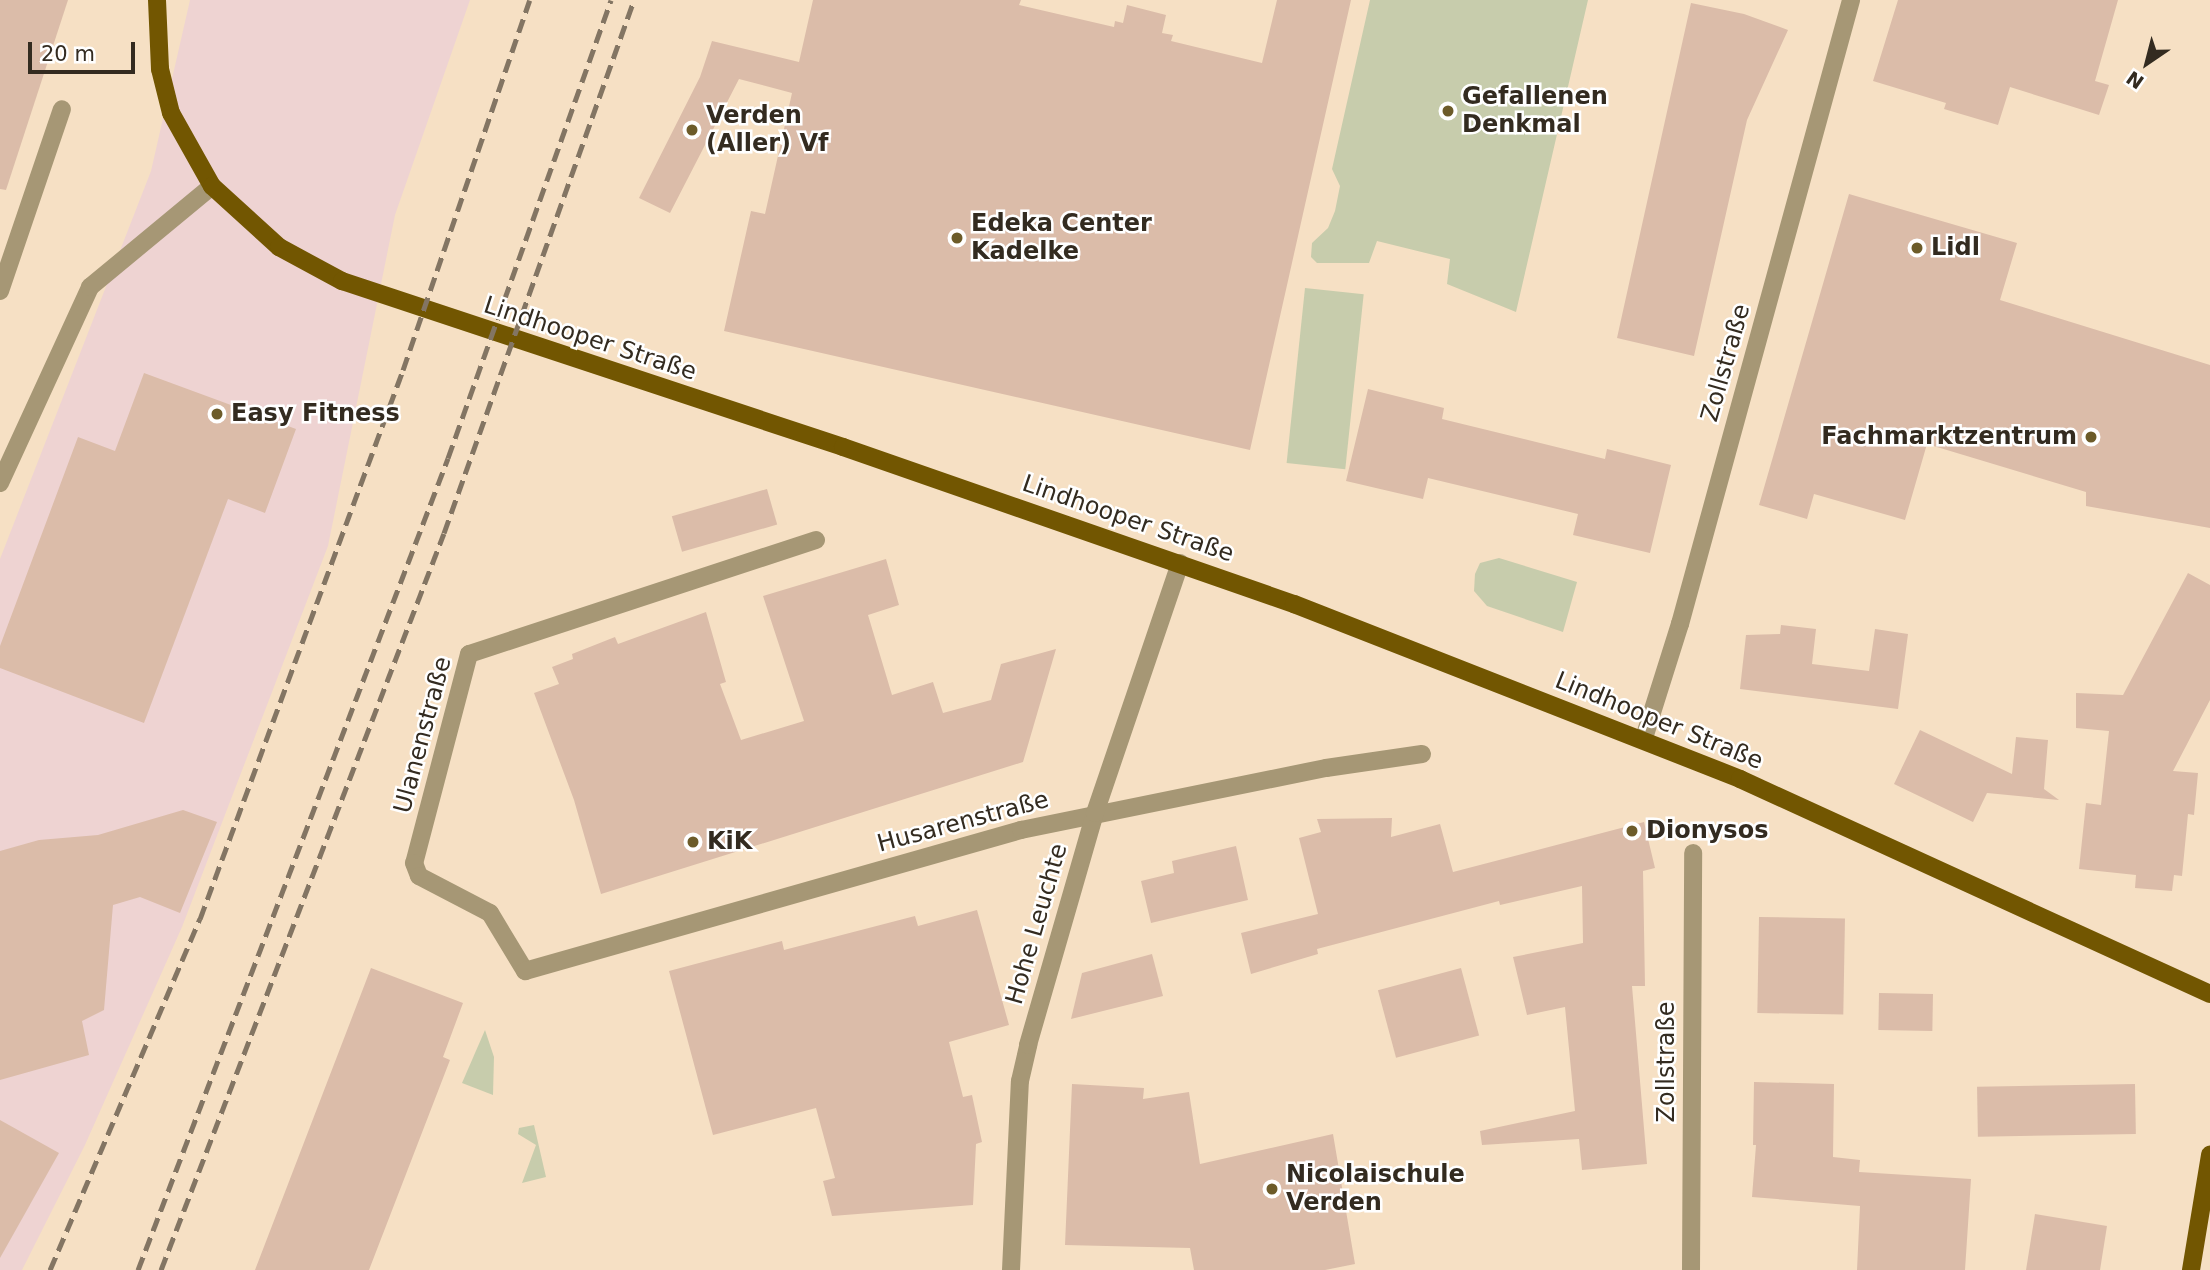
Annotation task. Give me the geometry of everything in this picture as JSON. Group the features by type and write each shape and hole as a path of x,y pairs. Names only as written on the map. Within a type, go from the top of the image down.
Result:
{"main road":[{"name":"Lindhooper Straße","path":"157,0 160,69 171,113 212,186 279,247 353,285 1180,563 1644,738 2210,994"},
{"path":"2192,1270 2210,1155"}],"street":[{"name":"Zollstraße","path":"1644,738 1680,624 1851,0"},
{"path":"0,291 62,108"},
{"path":"0,483 90,287 212,186"},
{"name":"Ulanenstraße","path":"525,971 490,913 419,876 414,863 469,654 816,540"},
{"name":"Hohe Leuchte","path":"1011,1270 1020,1082 1095,813 1180,563"},
{"name":"Husarenstraße","path":"525,971 579,952 1095,813 1422,754"},
{"name":"Zollstraße","path":"1691,1270 1693,853"}],"shaded area":[{"path":"190,0 470,0 395,215 328,546 182,927 85,1145 22,1270 0,1270 0,559 151,171"}],"green space":[{"path":"1370,0 1588,0 1516,312 1447,284 1450,259 1377,241 1369,263 1317,263 1311,257 1312,243 1328,228 1335,211 1340,186 1332,169"},
{"path":"1305,288 1364,294 1345,469 1287,463"},
{"path":"1499,558 1577,582 1563,632 1487,606 1474,591 1475,574 1480,563"},
{"path":"485,1030 494,1057 493,1095 462,1083"},
{"path":"534,1125 546,1177 522,1183 536,1145 518,1134 519,1128"}],"building":[{"path":"0,0 68,0 6,190 0,189"},
{"path":"813,0 1021,0 1019,5 1114,27 1115,21 1123,23 1127,5 1166,15 1162,33 1173,35 1171,41 1262,63 1277,0 1351,0 1250,450 724,331 751,211 765,214 792,93 739,79 670,213 639,198 700,77 712,41 799,62"},
{"path":"1898,0 2118,0 2095,81 2109,85 2099,115 2010,87 1998,125 1944,109 1946,103 1873,81"},
{"path":"1691,3 1744,14 1788,30 1747,120 1694,356 1617,338"},
{"path":"1849,194 2017,243 2000,300 2210,365 2210,528 2086,506 2086,492 1927,444 1905,520 1814,494 1807,519 1759,505"},
{"path":"144,373 296,429 265,513 228,499 144,723 0,668 0,646 78,437 115,451"},
{"path":"1368,389 1444,408 1442,419 1605,459 1607,449 1671,465 1650,553 1573,535 1578,514 1428,478 1423,499 1346,481"},
{"path":"767,489 777,525 682,552 672,516"},
{"path":"886,559 899,605 868,615 892,695 933,682 943,713 991,700 1001,664 1056,649 1023,762 601,894 574,800 534,693 559,684 552,667 573,659 572,654 615,637 618,644 706,612 726,682 720,684 741,740 804,721 763,596"},
{"path":"2188,573 2210,585 2210,700 2173,771 2198,773 2194,815 2188,814 2182,876 2174,875 2172,891 2135,888 2136,875 2079,869 2086,803 2101,805 2109,731 2076,728 2076,693 2123,695"},
{"path":"1781,625 1816,629 1812,664 1869,671 1875,629 1908,634 1898,709 1740,689 1746,635 1780,634"},
{"path":"1920,730 2012,774 2016,737 2048,740 2044,789 2059,800 1987,793 1973,822 1894,784"},
{"path":"183,810 217,822 180,913 140,897 113,905 104,1010 82,1021 89,1055 0,1080 0,851 39,840 98,835"},
{"path":"1392,818 1391,837 1440,824 1453,872 1644,822 1655,868 1643,871 1645,986 1632,986 1647,1164 1582,1170 1579,1139 1482,1145 1480,1131 1575,1111 1565,1007 1527,1015 1513,957 1583,943 1582,886 1500,905 1499,901 1317,949 1318,954 1251,974 1241,933 1318,914 1299,838 1321,832 1317,819"},
{"path":"1236,846 1248,900 1151,923 1141,881 1174,873 1172,861"},
{"path":"977,910 1009,1025 949,1042 963,1097 972,1095 982,1142 976,1144 973,1205 832,1216 823,1181 835,1178 816,1108 713,1135 669,971 782,941 784,950 915,916 918,926"},
{"path":"1759,917 1845,919 1843,1014 1757,1013"},
{"path":"1152,954 1163,996 1071,1019 1082,973"},
{"path":"371,968 463,1003 443,1057 450,1060 369,1270 255,1270"},
{"path":"1461,968 1479,1036 1396,1058 1378,990"},
{"path":"1879,993 1933,994 1932,1031 1878,1030"},
{"path":"1754,1082 1834,1084 1833,1157 1860,1160 1859,1172 1971,1179 1965,1270 1857,1270 1860,1206 1752,1197 1756,1145 1753,1145"},
{"path":"1072,1084 1144,1088 1143,1099 1189,1092 1200,1164 1333,1134 1355,1264 1325,1270 1194,1270 1190,1248 1065,1245"},
{"path":"2135,1084 2136,1134 1978,1137 1977,1087"},
{"path":"0,1120 59,1153 0,1258"},
{"path":"2035,1214 2107,1226 2100,1270 2026,1270"}],"railway":[{"path":"50,1270 200,919 403,370 530,0"},
{"path":"138,1270 448,458 611,0"},
{"path":"161,1270 444,533 634,0"}],"place":[{"name":"Gefallenen Denkmal","path":"1448,111"},
{"name":"Verden (Aller) Vf","path":"692,130"},
{"name":"Edeka Center Kadelke","path":"957,238"},
{"name":"Lidl","path":"1917,248"},
{"name":"Easy Fitness","path":"217,414"},
{"name":"Fachmarktzentrum","path":"2091,437"},
{"name":"Dionysos","path":"1632,831"},
{"name":"KiK","path":"693,842"},
{"name":"Nicolaischule Verden","path":"1272,1189"}]}
